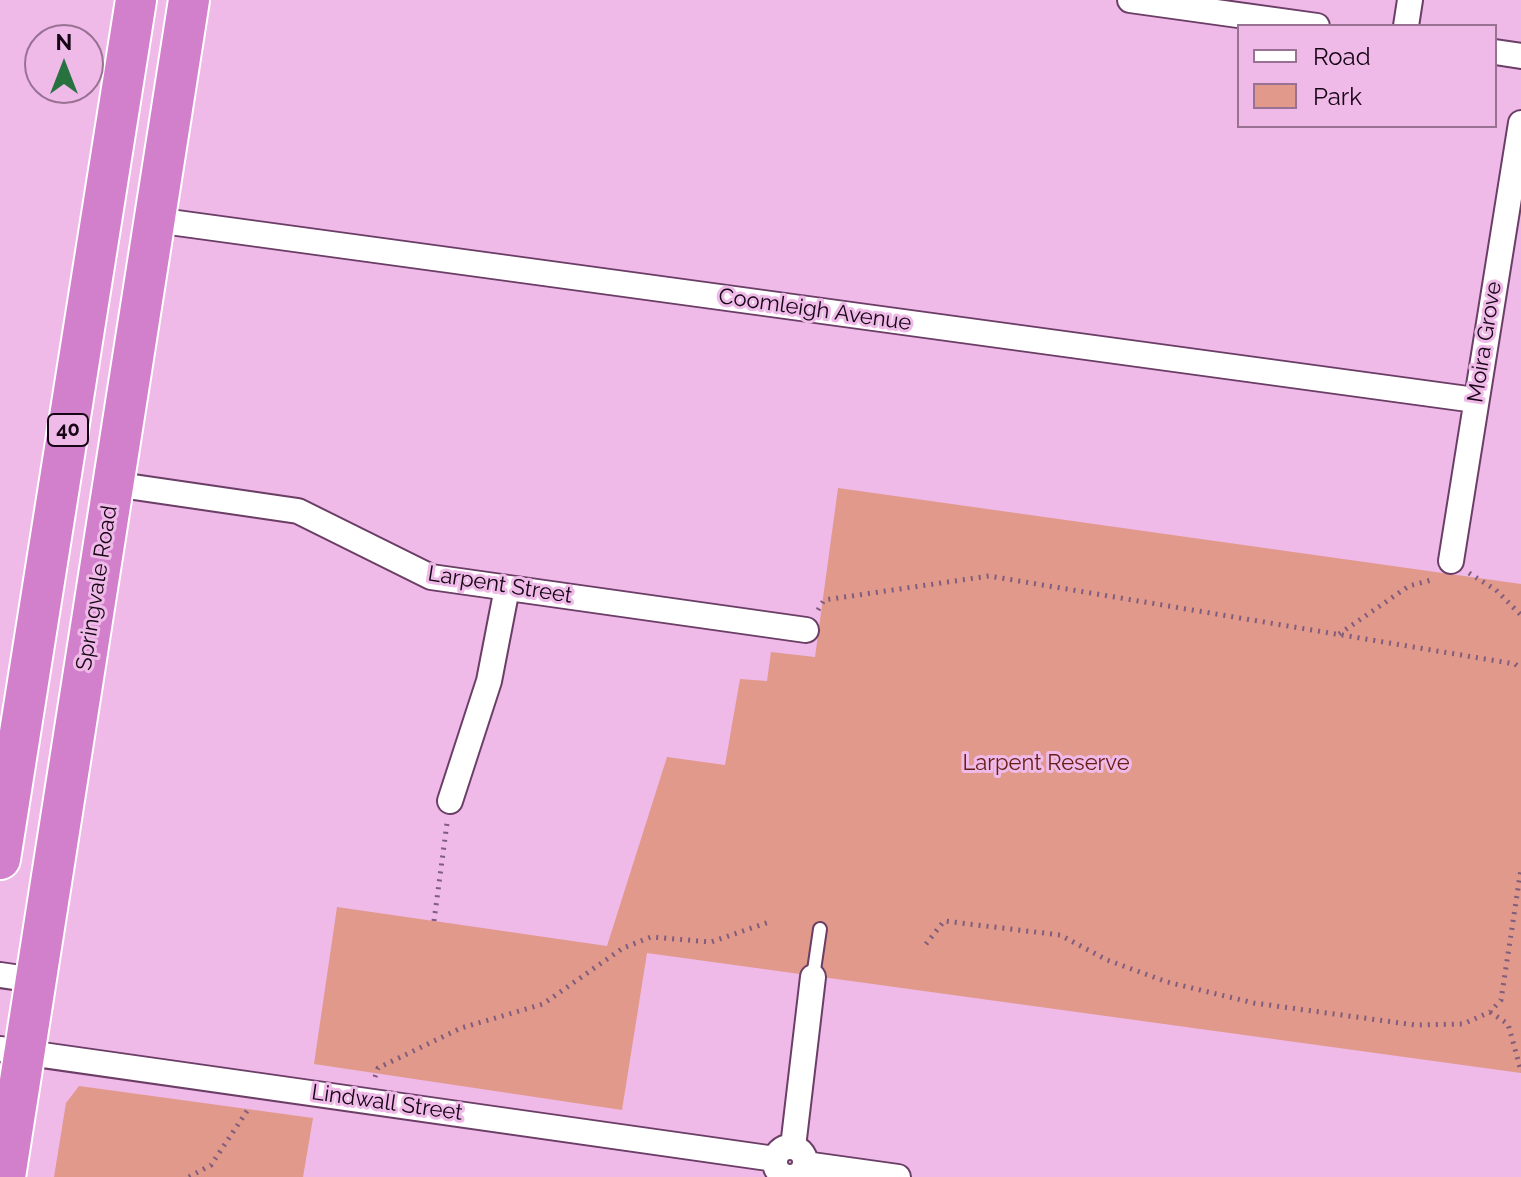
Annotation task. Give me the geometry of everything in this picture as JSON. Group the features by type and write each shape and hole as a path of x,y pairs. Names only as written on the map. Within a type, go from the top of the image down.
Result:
{"highway":[{"name":"40","path":"0,859 136,0"},
{"name":"Springvale Road","path":"5,1177 17,977 113,484 189,0"}],"street":[{"path":"1130,0 1303,24"},
{"path":"1406,24 1410,0"},
{"path":"1497,52 1521,56"},
{"name":"Moira Grove","path":"1451,561 1521,123"},
{"name":"Coomleigh Avenue","path":"155,220 1475,400"},
{"name":"Larpent Street","path":"113,484 291,509 307,514 431,577 806,630"},
{"path":"450,801 489,681 507,588"},
{"path":"789,1165 813,977"},
{"name":"Lindwall Street","path":"12,1051 789,1165 898,1177"}],"lane":[{"path":"813,977 820,929"}],"path":[{"path":"1339,634 1409,586 1448,575 1451,561 1496,590 1521,615"},
{"path":"806,630 824,600 989,576 1515,664 1521,669"},
{"path":"434,921 450,801"},
{"path":"926,944 944,921 1060,935 1107,960 1167,982 1254,1003 1415,1025 1463,1024 1490,1012 1501,1000 1521,869"},
{"path":"375,1077 378,1068 461,1028 543,1004 623,948 651,937 711,942 769,922"},
{"path":"1490,1012 1508,1024 1521,1071"},
{"path":"189,1177 211,1165 247,1111"}],"green space":[{"name":"Larpent Reserve","path":"838,488 1521,584 1521,1073 647,953 622,1110 314,1064 337,907 607,946 667,757 725,765 740,679 767,681 771,652 815,657"},
{"path":"79,1086 313,1118 303,1177 54,1177 66,1103"}]}
